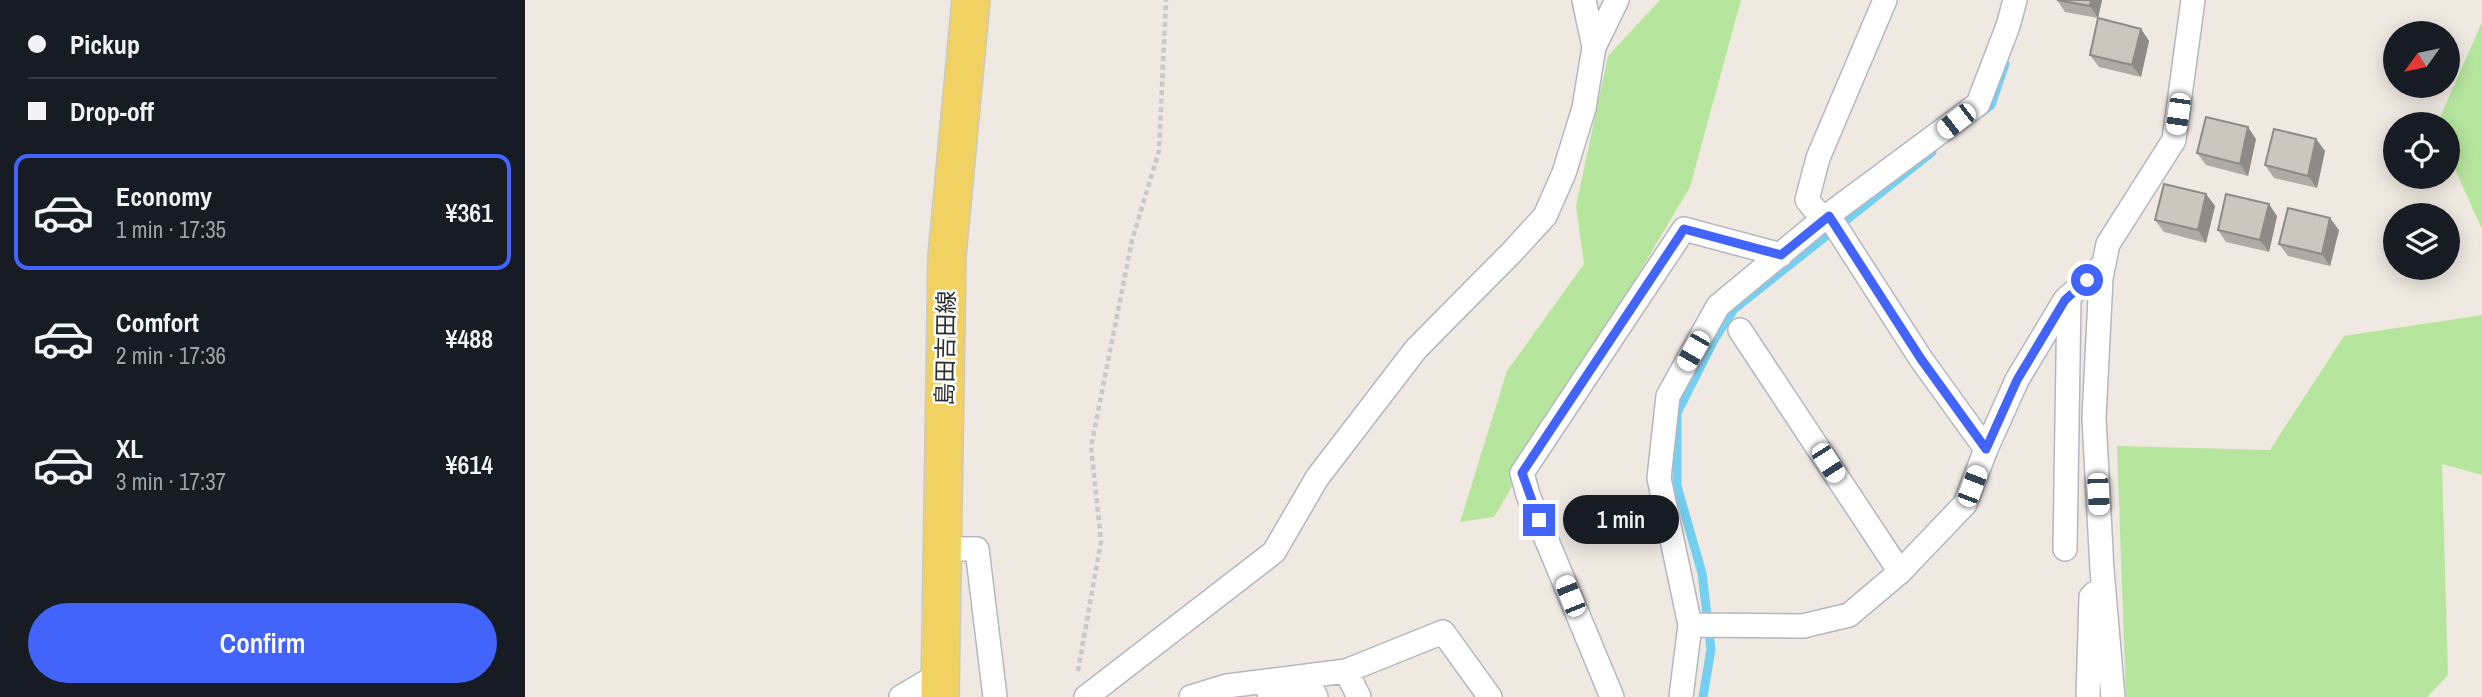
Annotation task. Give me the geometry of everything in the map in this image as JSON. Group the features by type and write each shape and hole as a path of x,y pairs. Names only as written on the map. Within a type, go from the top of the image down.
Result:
{"main road":[{"name":"島田吉田線","path":"940,685 947,256 971,0"}],"street":[{"path":"1584,0 1594,47"},
{"path":"1086,697 1274,552 1317,478 1416,349 1514,251 1545,216 1564,173 1584,108 1594,47 1617,0"},
{"path":"1885,0 1818,158 1807,200 1827,218 1846,243 1921,359 1986,449"},
{"path":"1681,697 1691,625 1659,478 1668,396 1718,306 1827,218 1977,104 2008,26 2015,0"},
{"path":"2113,697 2103,585 2094,418 2101,278 2108,244 2174,140 2193,0"},
{"path":"1612,697 1528,495 1522,473 1684,229 1781,255"},
{"path":"1691,625 1803,626 1849,615 1900,572 1965,504 2017,380 2065,300 2104,264"},
{"path":"2065,549 2069,296"},
{"path":"1740,330 1900,572"},
{"path":"942,549 977,549 995,697"},
{"path":"2088,697 2091,597 2103,585"},
{"path":"1209,695 1346,671 1443,632 1490,697"},
{"path":"1346,671 1359,697"},
{"path":"901,697 940,685"},
{"path":"1209,695 1314,693 1316,697"}],"path":[{"path":"1077,672 1101,541 1091,447 1132,240 1159,151 1166,0"}],"green space":[{"path":"1660,0 1741,0 1690,187 1494,517 1460,522 1507,371 1584,264 1576,206 1608,56"},
{"path":"2482,22 2482,229 2460,180 2460,112 2442,112 2448,98 2461,98 2461,70"},
{"path":"2482,315 2482,475 2442,464 2448,675 2427,697 2126,697 2117,446 2270,450 2344,336"}],"building":[{"path":"2057,0 2091,0 2090,6"},
{"path":"2098,18 2141,29 2132,65 2090,55"},
{"path":"2206,117 2248,127 2240,164 2197,153"},
{"path":"2274,129 2316,139 2308,176 2265,165"},
{"path":"2164,184 2206,194 2198,230 2155,220"},
{"path":"2226,194 2269,204 2260,240 2218,230"},
{"path":"2288,208 2330,218 2322,254 2279,244"}],"waterway":[{"path":"1981,113 1991,105 2005,64"},
{"path":"1703,697 1711,649 1702,573 1677,486 1677,413 1715,338 1734,309 1932,152"}],"route":[{"path":"1539,520 1522,473 1684,229 1781,255 1829,216 1921,359 1986,449 2017,380 2065,300 2087,280"}]}
